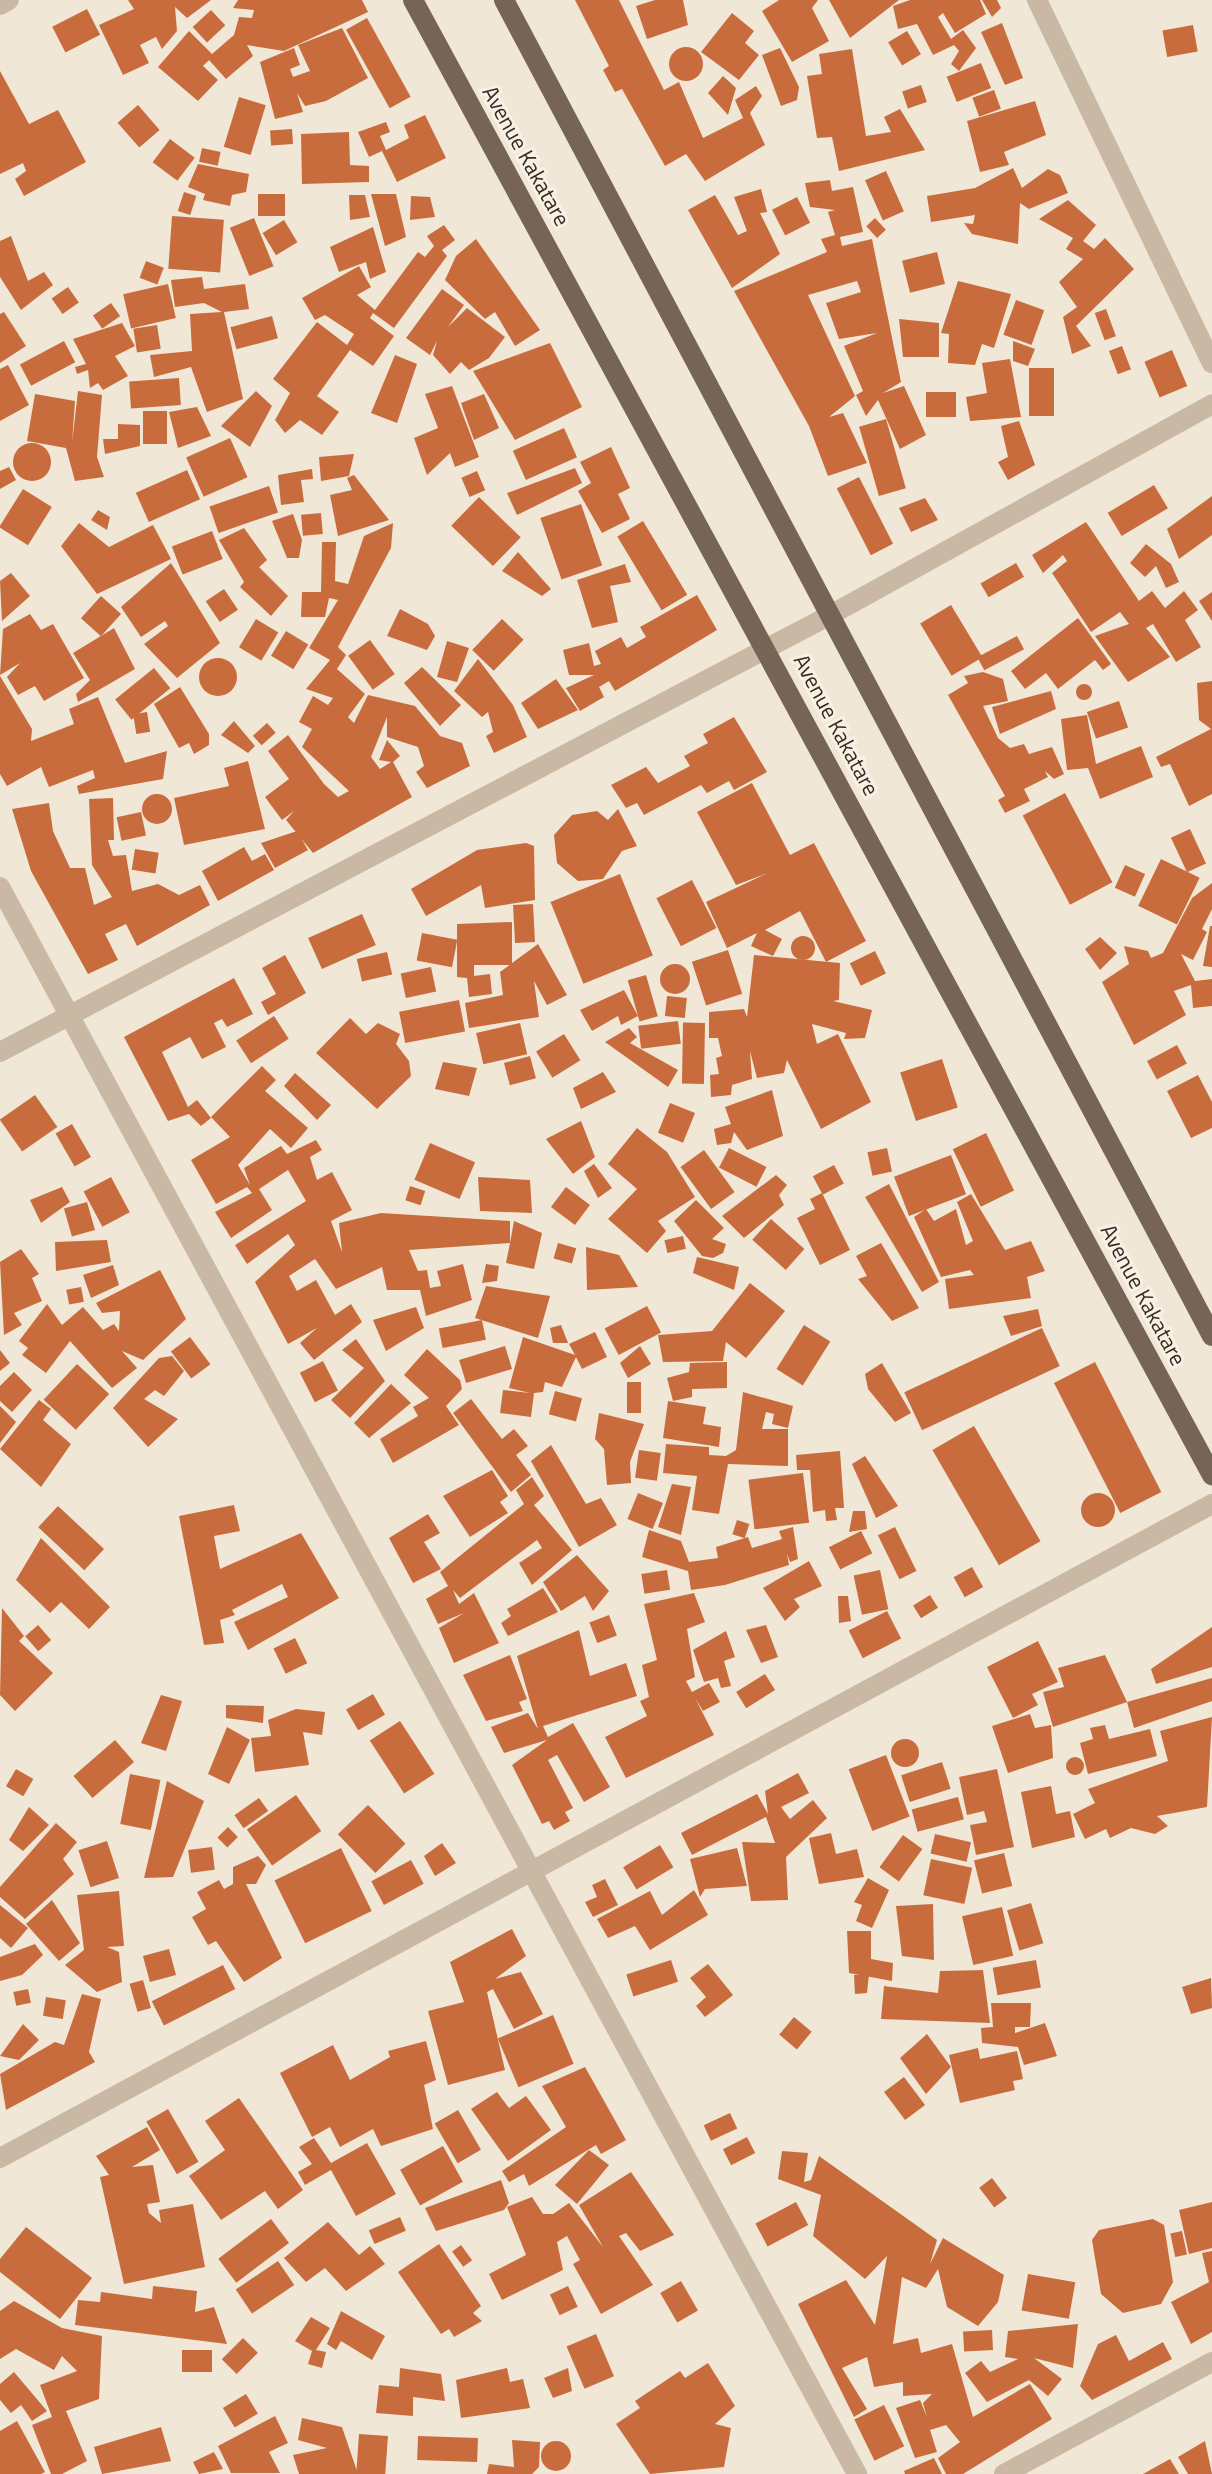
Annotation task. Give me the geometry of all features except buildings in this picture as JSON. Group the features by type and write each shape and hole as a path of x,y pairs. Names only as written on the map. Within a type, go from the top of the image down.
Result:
{"main road":[{"name":"Avenue Kakatare","path":"413,0 767,648 1212,1475"},
{"name":"Avenue Kakatare","path":"504,0 834,613 1212,1336"}],"street":[{"path":"0,5 9,0"},
{"path":"1037,0 1212,363"},
{"path":"0,1052 834,613 1212,404"},
{"path":"0,887 857,2474"},
{"path":"0,2158 532,1873 967,1630 1212,1504"},
{"path":"1004,2474 1212,2362"}]}
